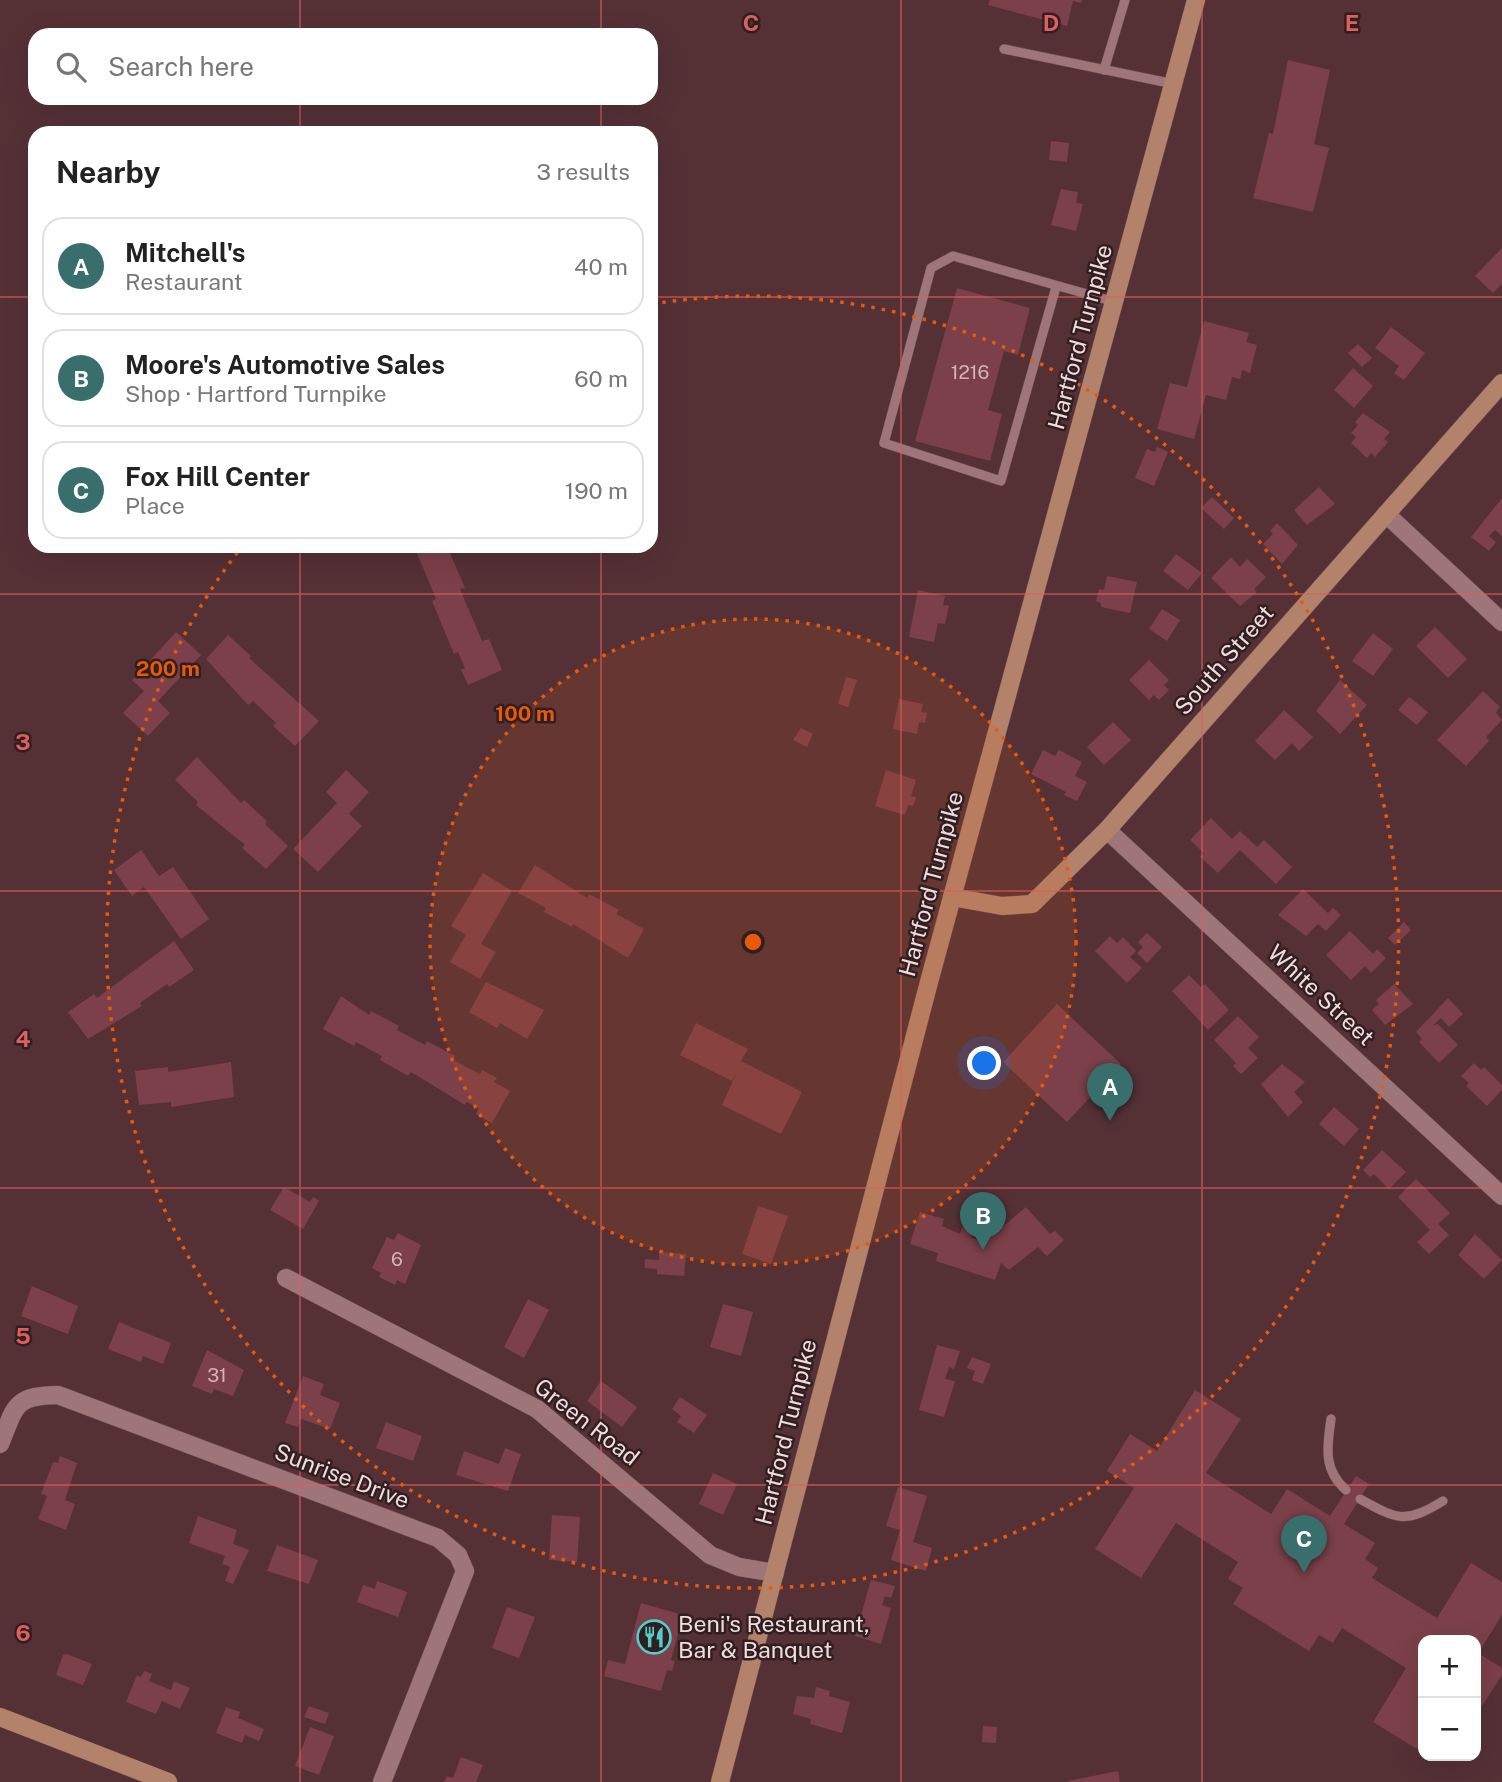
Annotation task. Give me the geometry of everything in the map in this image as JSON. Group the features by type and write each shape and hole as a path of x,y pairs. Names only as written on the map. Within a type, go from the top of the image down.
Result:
{"main road":[{"name":"Hartford Turnpike","path":"720,1782 952,897 1196,0"},
{"name":"South Street","path":"952,897 1002,906 1032,904 1107,830 1502,383"},
{"path":"0,1717 168,1782"}],"street":[{"path":"1386,514 1502,622"},
{"name":"White Street","path":"1107,830 1502,1196"},
{"name":"Green Road","path":"286,1278 537,1409 710,1555 739,1567 775,1573"},
{"name":"Sunrise Drive","path":"0,1444 15,1407 30,1395 58,1395 438,1538 458,1555 465,1571 382,1782"}],"lane":[{"path":"1104,70 1125,0"},
{"path":"1004,49 1174,84"},
{"path":"1056,287 1001,481 884,443 931,268 953,256 1115,302"},
{"path":"1331,1419 1326,1455 1337,1482 1346,1490"},
{"path":"1360,1499 1395,1518 1415,1518 1443,1501"}],"building":[{"path":"990,0 1082,0 1081,3 1073,1 1067,26 988,5"},
{"path":"1288,60 1330,70 1314,144 1329,148 1313,212 1253,198 1269,133 1273,134"},
{"path":"1051,141 1069,143 1067,162 1049,160"},
{"path":"1061,189 1078,192 1076,203 1083,204 1076,231 1051,225"},
{"path":"1502,248 1502,284 1493,293 1475,276"},
{"path":"957,288 1030,308 1018,355 1004,351 988,410 1002,414 990,461 915,441"},
{"path":"1204,321 1249,333 1246,342 1257,345 1250,373 1242,370 1240,379 1232,377 1226,400 1206,395 1194,439 1157,429 1170,383 1187,387"},
{"path":"1391,327 1425,353 1404,380 1394,373 1399,366 1375,348"},
{"path":"1358,344 1372,358 1362,367 1348,353"},
{"path":"1353,368 1373,386 1354,408 1334,390"},
{"path":"1363,413 1390,432 1384,439 1388,442 1375,457 1371,453 1367,458 1351,443 1356,437 1351,433 1358,425 1355,422"},
{"path":"1157,447 1168,452 1154,486 1135,478 1147,449 1155,452"},
{"path":"1319,487 1335,504 1307,525 1294,510"},
{"path":"1212,497 1234,518 1224,529 1201,508"},
{"path":"1502,498 1502,536 1495,530 1489,536 1496,542 1489,551 1471,537"},
{"path":"1277,523 1298,545 1282,564 1263,544 1273,534 1270,531"},
{"path":"417,553 450,553 465,588 460,589 482,641 489,639 502,670 468,685 461,670 465,668 458,652 454,654 432,601 436,599"},
{"path":"1176,554 1202,573 1188,590 1163,571"},
{"path":"1231,557 1240,567 1247,559 1266,577 1254,589 1257,592 1240,606 1211,578"},
{"path":"1107,576 1137,582 1130,613 1101,607 1101,603 1096,601 1099,589 1104,590"},
{"path":"918,590 945,596 943,605 949,606 945,624 938,623 934,642 909,637"},
{"path":"1162,609 1180,620 1167,641 1149,629"},
{"path":"1435,627 1467,659 1448,678 1416,646"},
{"path":"176,632 201,655 158,701 170,713 148,736 123,713 144,691 132,680"},
{"path":"1373,633 1393,649 1373,676 1352,661"},
{"path":"228,635 251,656 249,658 319,721 295,746 273,726 276,723 253,701 248,705 206,659"},
{"path":"1149,660 1169,680 1164,685 1169,690 1159,700 1154,695 1149,700 1129,680"},
{"path":"846,677 857,680 848,707 838,704"},
{"path":"1340,680 1367,705 1340,734 1316,711"},
{"path":"1483,691 1500,707 1496,712 1502,720 1486,737 1489,741 1466,766 1437,740"},
{"path":"1409,697 1428,712 1417,725 1398,710"},
{"path":"899,699 923,704 921,712 927,713 925,723 919,722 917,734 893,729"},
{"path":"1284,710 1313,737 1299,751 1292,743 1275,760 1255,741"},
{"path":"1113,722 1131,740 1104,765 1087,747"},
{"path":"801,728 813,734 807,747 793,740"},
{"path":"1043,750 1055,756 1059,750 1082,762 1075,776 1087,782 1077,801 1064,795 1066,792 1031,774"},
{"path":"197,757 241,803 244,800 267,821 265,824 288,846 266,869 242,848 245,845 196,805 198,802 175,780"},
{"path":"346,770 369,792 349,814 362,826 318,872 293,849 337,803 326,792"},
{"path":"886,770 916,780 911,796 916,797 913,806 908,805 905,815 875,806"},
{"path":"1211,818 1232,839 1240,831 1257,847 1264,840 1292,867 1276,884 1240,850 1218,873 1200,857 1204,853 1190,840"},
{"path":"141,850 159,876 173,867 209,919 181,939 144,887 132,896 114,870"},
{"path":"535,865 587,898 589,894 619,910 616,914 644,929 628,958 573,924 572,927 544,912 546,908 518,893"},
{"path":"483,873 512,891 481,944 496,952 480,979 450,962 466,935 451,926"},
{"path":"1303,889 1328,913 1333,908 1341,915 1326,931 1318,924 1306,936 1278,915"},
{"path":"1404,922 1411,930 1395,945 1388,938"},
{"path":"1350,931 1373,954 1377,949 1386,958 1371,973 1365,966 1351,980 1326,955"},
{"path":"1147,933 1162,947 1147,963 1137,953 1143,947 1138,942"},
{"path":"1110,936 1117,943 1123,937 1136,951 1130,957 1142,968 1127,983 1095,951"},
{"path":"174,941 194,970 169,987 167,984 140,1003 142,1006 88,1039 68,1012 94,994 97,998"},
{"path":"1189,975 1201,987 1205,984 1229,1010 1208,1030 1172,991"},
{"path":"486,982 544,1010 527,1039 500,1023 497,1028 469,1012"},
{"path":"1394,984 1413,1004 1385,1025 1372,1010 1379,1004 1376,1000"},
{"path":"341,996 369,1015 371,1011 399,1026 397,1030 425,1045 427,1041 455,1056 453,1060 480,1074 482,1070 497,1078 494,1082 510,1091 492,1123 476,1114 479,1108 466,1102 465,1105 411,1072 408,1076 380,1060 382,1056 356,1042 354,1046 323,1029"},
{"path":"1448,998 1463,1014 1449,1027 1441,1018 1432,1026 1438,1024 1458,1045 1439,1063 1419,1042 1422,1039 1416,1032"},
{"path":"1057,1004 1121,1064 1067,1122 1003,1062"},
{"path":"1238,1016 1259,1037 1248,1048 1258,1058 1241,1074 1233,1066 1236,1063 1214,1040"},
{"path":"696,1023 748,1049 741,1061 802,1092 781,1134 722,1105 737,1072 732,1081 680,1055"},
{"path":"231,1062 234,1097 171,1107 171,1102 139,1105 135,1071 168,1067 168,1072"},
{"path":"1474,1063 1481,1070 1484,1067 1502,1085 1502,1090 1487,1106 1466,1086 1469,1083 1461,1076"},
{"path":"1282,1064 1305,1082 1294,1092 1303,1102 1288,1117 1261,1084"},
{"path":"1334,1107 1359,1129 1344,1146 1319,1124"},
{"path":"1382,1150 1406,1172 1389,1189 1374,1174 1370,1177 1363,1170"},
{"path":"1416,1179 1450,1213 1438,1224 1449,1235 1429,1254 1417,1242 1430,1230 1398,1197"},
{"path":"284,1187 310,1202 313,1197 319,1201 303,1229 270,1210"},
{"path":"758,1206 788,1216 771,1264 742,1254"},
{"path":"1026,1207 1050,1234 1055,1231 1064,1240 1047,1256 1038,1247 1009,1270 1001,1263 995,1280 936,1261 938,1253 910,1244 920,1212 944,1219 942,1226 960,1234 962,1228 971,1231 971,1237 984,1243"},
{"path":"398,1233 421,1245 405,1284 397,1280 395,1285 379,1277 381,1273 372,1268 387,1237 394,1240"},
{"path":"1475,1234 1502,1260 1484,1279 1458,1255"},
{"path":"659,1252 686,1254 684,1276 657,1274 657,1269 645,1268 645,1259 659,1260"},
{"path":"32,1286 78,1306 68,1334 21,1316"},
{"path":"528,1299 549,1310 524,1358 504,1347"},
{"path":"723,1304 753,1312 741,1356 710,1347"},
{"path":"119,1322 171,1343 163,1364 143,1356 141,1362 108,1349"},
{"path":"937,1345 960,1351 954,1369 949,1367 945,1379 955,1381 944,1417 919,1410"},
{"path":"207,1350 244,1370 233,1396 214,1389 212,1394 192,1386"},
{"path":"972,1357 991,1364 983,1384 972,1380 975,1371 967,1368"},
{"path":"303,1376 324,1384 320,1395 340,1403 330,1429 301,1419 298,1427 285,1423"},
{"path":"601,1381 637,1407 622,1427 587,1401"},
{"path":"1195,1390 1241,1419 1206,1473 1271,1514 1287,1489 1330,1516 1356,1476 1369,1484 1344,1524 1375,1543 1365,1559 1378,1568 1372,1578 1437,1618 1471,1563 1502,1582 1502,1615 1481,1648 1481,1635 1418,1635 1417,1749 1373,1722 1406,1668 1342,1628 1333,1643 1319,1635 1309,1651 1233,1604 1243,1588 1228,1579 1238,1562 1176,1523 1141,1578 1095,1549 1134,1488 1107,1471 1130,1434 1157,1451"},
{"path":"680,1397 707,1415 694,1433 677,1422 681,1416 672,1409"},
{"path":"386,1422 422,1436 413,1461 376,1448"},
{"path":"505,1448 521,1454 508,1491 456,1475 464,1451 499,1464"},
{"path":"60,1456 77,1463 65,1500 75,1504 66,1530 38,1519 47,1496 41,1494 53,1462 58,1463"},
{"path":"713,1473 737,1484 723,1515 699,1504"},
{"path":"898,1487 927,1496 913,1542 932,1548 926,1571 891,1560 900,1530 886,1526"},
{"path":"552,1515 580,1517 577,1562 549,1560"},
{"path":"198,1516 237,1530 233,1544 249,1550 233,1584 225,1581 230,1567 222,1564 225,1556 189,1543"},
{"path":"277,1545 318,1560 309,1584 267,1571"},
{"path":"871,1580 895,1586 891,1598 885,1596 882,1605 891,1608 881,1644 855,1636"},
{"path":"377,1581 407,1592 398,1617 357,1602 363,1585 375,1589"},
{"name":"Beni's Restaurant, Bar & Banquet","path":"641,1603 683,1615 671,1660 675,1661 672,1671 667,1670 661,1691 604,1676 608,1660 625,1664"},
{"path":"507,1607 535,1617 519,1658 492,1648"},
{"path":"67,1654 92,1664 83,1685 56,1675 63,1655"},
{"path":"1481,1655 1502,1668 1502,1675 1482,1706"},
{"path":"144,1671 152,1674 149,1681 171,1690 174,1681 190,1688 180,1709 162,1701 156,1714 126,1702 137,1675 141,1677"},
{"path":"816,1687 830,1691 829,1696 850,1702 842,1733 810,1724 811,1719 793,1714 797,1696 814,1698"},
{"path":"309,1706 329,1713 325,1724 304,1717"},
{"path":"226,1707 240,1712 238,1718 264,1729 259,1741 245,1735 242,1743 216,1733"},
{"path":"983,1726 997,1727 996,1743 982,1742"},
{"path":"310,1727 334,1736 319,1775 295,1766"},
{"path":"461,1757 483,1765 476,1782 444,1782 447,1776 453,1778"},
{"path":"1118,1771 1120,1782 1068,1782 1068,1781"}],"place":[{"name":"Mitchell's","path":"1110,1121"},
{"name":"Moore's Automotive Sales","path":"983,1250"},
{"name":"Fox Hill Center","path":"1304,1573"},
{"name":"Beni's Restaurant, Bar & Banquet","path":"654,1637"}]}
